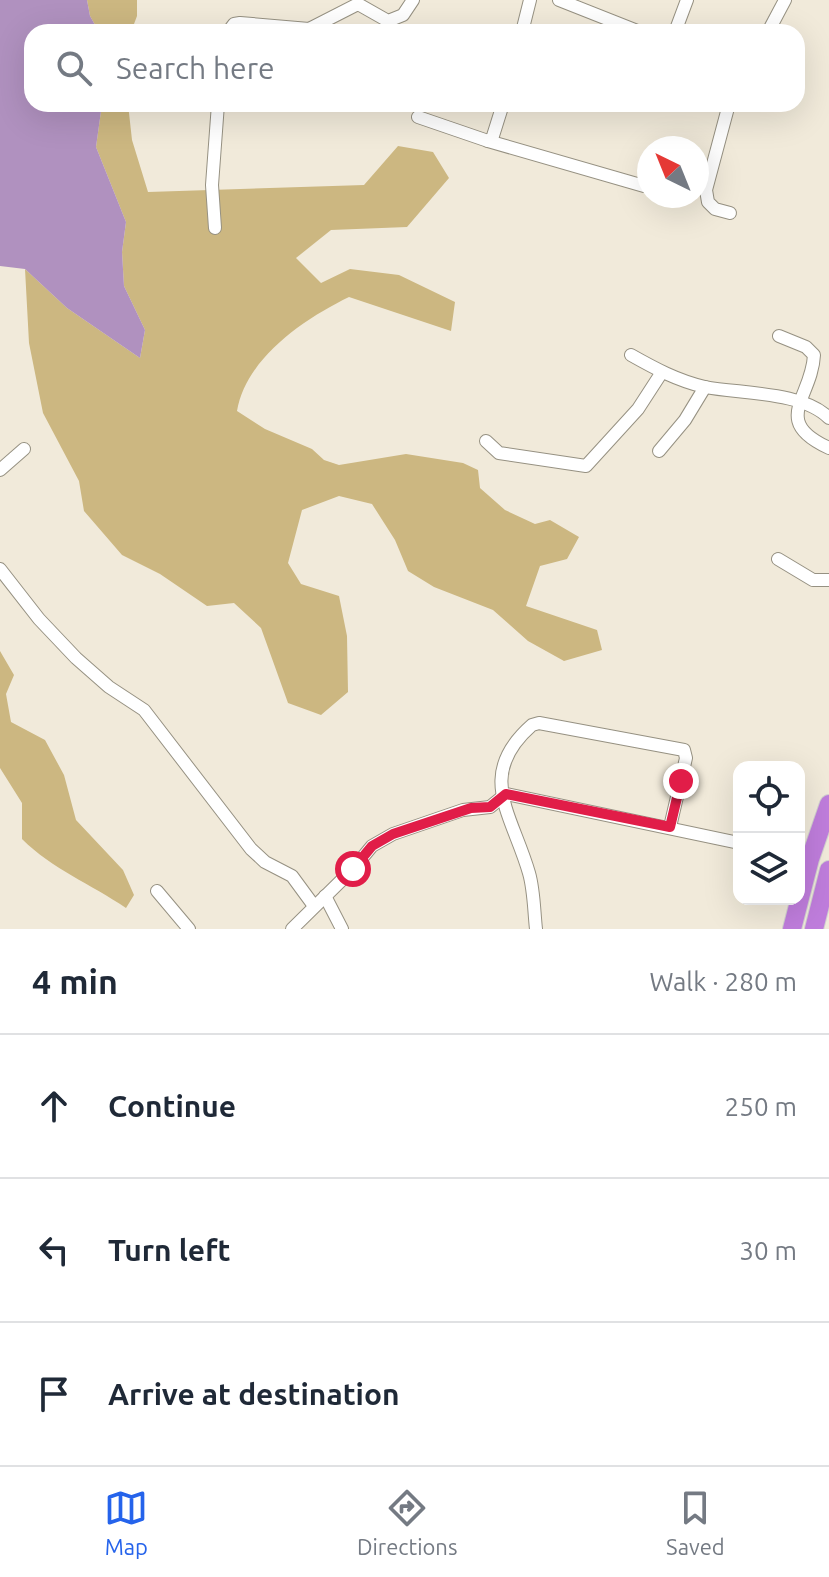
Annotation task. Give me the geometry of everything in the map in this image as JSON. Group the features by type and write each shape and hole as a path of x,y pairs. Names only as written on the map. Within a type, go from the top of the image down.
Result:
{"highway":[{"path":"805,856 829,804"},
{"path":"814,929 829,870"},
{"path":"792,929 796,905"}],"street":[{"path":"319,24 358,4 388,21 403,15 413,0"},
{"path":"524,24 530,0"},
{"path":"559,0 620,24"},
{"path":"678,24 687,0"},
{"path":"772,24 785,0"},
{"path":"215,228 212,185 217,112"},
{"path":"488,141 492,139 500,112"},
{"path":"727,112 706,190 708,202 715,209 730,213"},
{"path":"418,117 488,141 637,184"},
{"path":"779,336 806,347 814,355 799,404 799,428 824,445 829,425"},
{"path":"631,355 662,372 705,387 769,395 829,418"},
{"path":"486,441 499,453 586,466 638,409 662,372"},
{"path":"659,451 685,420 705,387"},
{"path":"0,470 24,449"},
{"path":"778,559 813,580 829,580"},
{"path":"0,569 39,619 76,658 109,687 144,710 251,849 265,862 292,876 314,906"},
{"path":"536,929 530,876 501,797 501,767 532,725 539,723 684,750 686,758 670,827"},
{"path":"292,929 372,846 393,834 471,808 490,807 501,797 514,794 733,842"},
{"path":"157,891 189,929"},
{"path":"325,896 342,929"}],"shaded area":[{"path":"0,0 87,0 94,24 24,24 24,112 101,112 96,147 126,222 122,252 124,286 145,330 140,358 67,308 25,269 0,266"},
{"path":"87,0 137,0 134,24 94,24"},
{"path":"101,112 129,112 132,140 148,192 364,185 398,146 433,152 449,178 407,227 331,230 296,258 321,283 350,269 399,275 455,302 451,331 349,297 296,329 265,357 252,374 237,411 265,429 312,449 324,460 339,465 406,454 463,463 478,470 480,488 505,510 535,524 550,520 579,537 567,559 540,566 526,606 597,630 602,650 564,661 528,641 493,610 434,587 408,571 395,540 372,504 339,496 302,510 288,563 301,584 339,596 347,636 348,692 321,715 288,703 261,628 234,603 207,606 160,574 122,555 84,511 79,481 43,413 29,343 25,269 67,308 140,358 145,330 124,286 122,252 126,222 96,147"},
{"path":"0,651 14,675 6,694 11,722 45,740 64,775 76,820 123,870 134,895 126,908 59,868 22,839 22,803 0,768"}],"route":[{"path":"353,869 372,846 393,834 463,810 490,807 506,794 670,827 681,781"}]}
